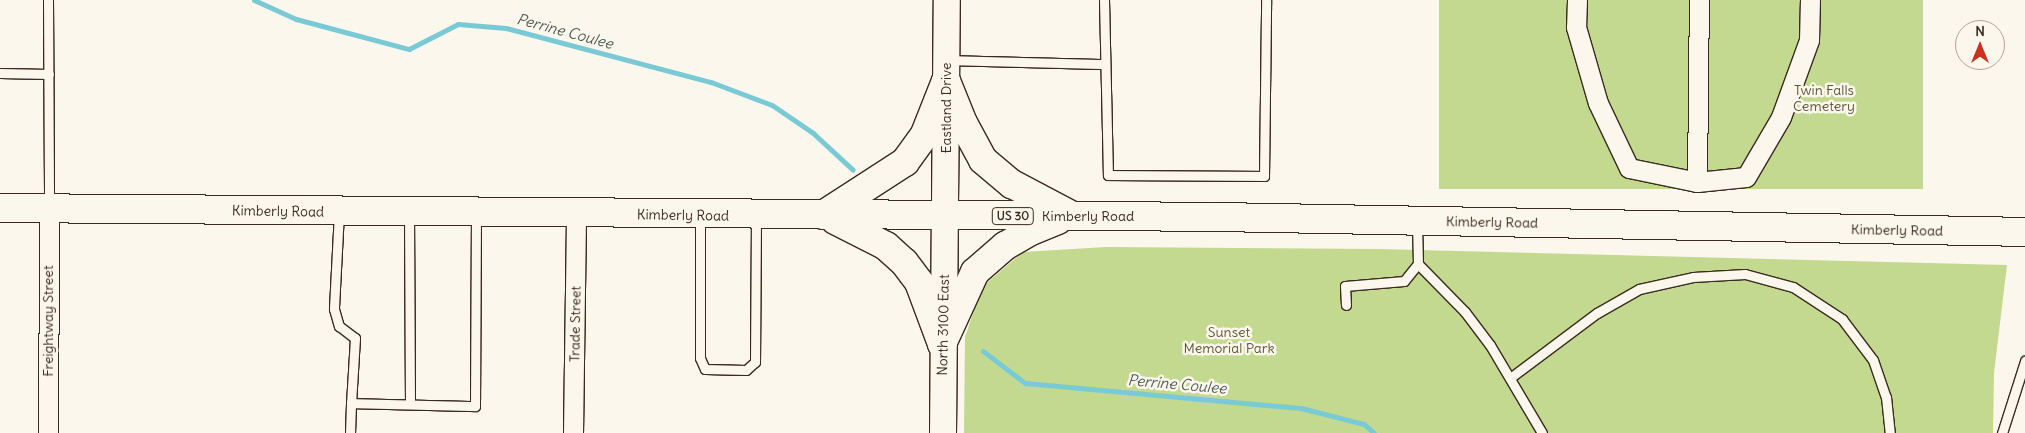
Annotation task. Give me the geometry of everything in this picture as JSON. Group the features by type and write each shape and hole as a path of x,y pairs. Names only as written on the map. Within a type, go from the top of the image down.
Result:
{"main road":[{"name":"Eastland Drive","path":"945,216 947,0"},
{"path":"823,215 905,162 925,134 946,71"},
{"path":"946,71 963,122 984,160 1012,184 1072,215"},
{"name":"Kimberly Road","path":"0,208 756,216 1072,215 2025,232"},
{"path":"823,215 863,232 904,262 919,282 942,344"},
{"path":"942,344 975,272 1005,246 1031,230 1072,215"},
{"name":"North 3100 East","path":"943,433 942,344 945,216"}],"street":[{"path":"1577,0 1576,27 1598,103 1629,168 1697,182 1746,177 1781,117 1809,40 1810,0"},
{"path":"1697,182 1698,0"},
{"name":"Freightway Street","path":"48,433 49,209"},
{"name":"Trade Street","path":"573,433 576,214"}],"lane":[{"path":"48,0 49,209"},
{"path":"1104,0 1108,175 1264,176 1266,0"},
{"path":"946,71 1105,64"},
{"path":"0,73 49,74"},
{"path":"339,212 334,309 339,326 356,338 350,433"},
{"path":"409,213 410,404"},
{"path":"351,403 475,406 476,213"},
{"path":"700,215 700,358 705,369 746,370 755,362 756,216"},
{"path":"1346,305 1345,286 1404,281 1418,264 1417,221"},
{"path":"1418,264 1466,312 1510,378 1526,409 1542,433"},
{"path":"1510,378 1597,313 1639,290 1693,277 1745,274 1793,287 1842,320 1872,360 1886,397 1890,433"},
{"path":"2002,433 2025,361"}],"green space":[{"name":"Twin Falls Cemetery","path":"1439,0 1923,0 1923,189 1439,189"},
{"name":"Sunset Memorial Park","path":"1106,247 1379,249 2007,265 1994,373 1993,433 964,433 965,337 982,287 1023,252"}],"waterway":[{"name":"Perrine Coulee","path":"254,0 296,19 409,49 458,24 506,28 711,82 772,105 813,133 853,170"},
{"name":"Perrine Coulee","path":"983,351 1025,383 1301,408 1364,424 1374,433"}]}
